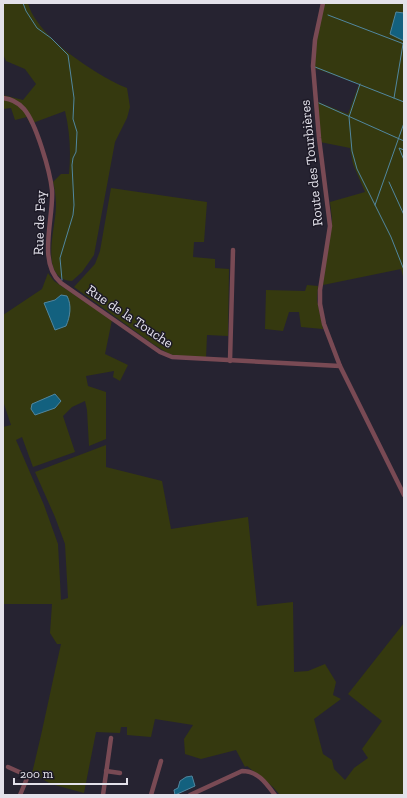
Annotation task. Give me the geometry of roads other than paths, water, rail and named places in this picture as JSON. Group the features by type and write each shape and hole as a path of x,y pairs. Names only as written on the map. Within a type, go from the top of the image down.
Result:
{"street":[{"name":"Route des Tourbières","path":"323,3 315,40 313,66 319,138 330,226 320,290 320,304 324,324 340,366 404,495"},
{"name":"Rue de Fay","path":"3,98 13,100 26,111 46,162 52,196 49,264 55,278 68,288"},
{"path":"230,361 233,250"},
{"name":"Rue de la Touche","path":"68,288 165,355 180,359 340,366"},
{"path":"103,795 112,738"},
{"path":"151,795 161,761"},
{"path":"8,767 28,776 20,795"},
{"path":"106,771 120,773"},
{"path":"190,795 242,771 249,771 256,774 276,795"}],"water":[{"path":"396,12 404,13 404,41 390,34"},
{"path":"61,295 67,296 69,300 69,319 66,326 55,330 44,303 55,300"},
{"path":"55,394 61,401 55,408 35,415 31,409 32,404"},
{"path":"192,776 195,786 175,795 174,790 178,788 180,781 186,777"}],"waterway":[{"path":"23,3 26,11 37,28 51,38 68,55 74,98 73,119 77,132 76,152 72,165 73,215 60,258 62,280"},
{"path":"328,15 404,44"},
{"path":"394,98 403,44"},
{"path":"315,67 404,102"},
{"path":"360,84 349,117 352,151 357,169 391,237 404,270"},
{"path":"319,103 404,141"},
{"path":"375,205 404,123"},
{"path":"404,150 399,148 404,160"},
{"path":"389,182 404,215"}]}
